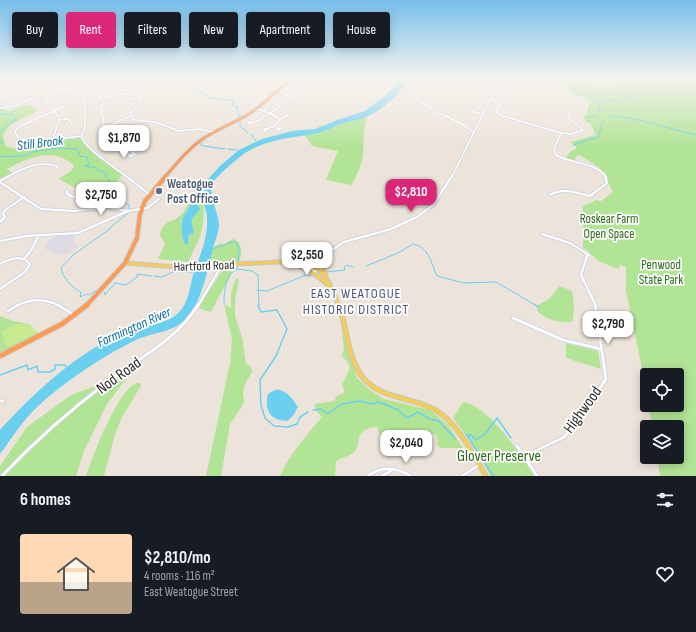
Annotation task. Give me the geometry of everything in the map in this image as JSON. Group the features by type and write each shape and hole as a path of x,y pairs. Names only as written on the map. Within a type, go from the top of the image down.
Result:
{"highway":[{"path":"0,356 75,315 98,296 125,263 134,246 141,210 150,195 190,149 204,138 227,127 265,101"}],"main road":[{"name":"Hartford Road","path":"125,263 171,267 296,261 315,264 326,276 344,320 355,362 366,380 377,390 386,394 425,404 443,415 460,433 486,476"},
{"name":"Hartford Road","path":"283,262 299,265 314,272 331,288"},
{"path":"322,265 326,276"}],"street":[{"path":"0,108 24,101"},
{"path":"45,101 55,111 59,120 53,139"},
{"path":"64,101 67,104 63,108 21,125 15,132 19,140 24,142 82,136"},
{"path":"82,136 86,125 84,101"},
{"path":"131,116 132,111 139,101"},
{"path":"249,101 260,106"},
{"path":"251,123 288,101"},
{"path":"424,101 463,123 474,132"},
{"path":"323,256 320,270 314,272 315,264 330,248 339,243 366,234 400,226 415,219 429,208 438,199 468,146 481,114 490,101"},
{"path":"496,101 500,103 500,106 496,111 500,115 561,133 572,133 583,130 568,117 568,112"},
{"path":"274,103 281,106"},
{"path":"257,108 280,119"},
{"path":"264,111 268,108"},
{"path":"465,109 481,114"},
{"path":"103,111 103,133 112,140 116,147 131,156 135,154 127,149 123,151"},
{"path":"266,129 275,126 280,119 290,114"},
{"path":"103,128 112,126 120,118 131,116"},
{"path":"131,116 136,121 157,123 176,130 205,130 213,134"},
{"path":"59,120 68,119 72,124"},
{"path":"550,195 556,191 565,190 590,196 608,183 604,174 597,169 565,160 556,154 554,148 561,133"},
{"path":"82,136 99,156 118,168 134,185 150,195"},
{"path":"58,169 56,166 51,164 36,165 17,172 0,182 37,207 46,210 74,211 108,207 128,211 141,210 149,207 159,199"},
{"path":"67,191 66,193 85,202 84,210"},
{"path":"0,222 5,217 3,214 4,211 24,197"},
{"path":"0,241 39,235 78,233 128,211"},
{"name":"Highwood","path":"525,456 564,437 578,420 606,379 596,307 581,275 587,256 590,255 570,243 542,234"},
{"path":"24,259 32,249 39,235"},
{"path":"0,264 13,258 24,259 29,262 27,270 0,289"},
{"name":"Nod Road","path":"2,476 28,449 107,382 173,336 192,315 222,265"},
{"path":"8,311 23,301 44,298 75,315"},
{"path":"513,318 563,340 601,349"},
{"path":"517,446 537,476"},
{"path":"462,476 479,465"},
{"path":"368,476 378,469 389,467 401,470 411,476"},
{"path":"382,476 394,468"}],"shaded area":[{"path":"62,234 74,234 74,241 77,247 75,250 62,256 45,249 45,246 50,239"}],"green space":[{"path":"590,101 696,101 696,476 660,476 658,464 684,464 684,420 651,420 650,412 684,412 684,368 642,368 626,291 626,267 620,265 619,269 600,262 583,247 583,206 596,200 601,201 613,192 601,169 580,155 576,156 575,161 565,159 570,152 577,148 571,142 596,135 591,124 586,122 583,114 586,115"},
{"path":"26,105 38,111 10,125 3,136 6,146 15,149 32,148 41,145 42,141 80,138 95,155 122,175 110,190 116,199 107,205 98,206 95,199 59,179 72,170 74,166 58,156 41,156 23,161 7,169 12,173 2,179 0,178 0,109 10,111"},
{"path":"367,117 364,131 363,155 359,170 352,185 326,180 338,151 312,146 305,135 315,134 343,123"},
{"path":"197,192 202,200 204,212 203,225 196,246 188,262 158,259 165,244 160,235 164,226 181,215","holes":["193,201 196,202 199,212 192,218 194,233 190,234 188,244 185,245 181,222"]},
{"path":"233,239 238,242 241,248 239,261 237,262 211,312 198,308 227,263 210,263 213,247 221,243 223,245"},
{"path":"236,278 239,280 235,300 235,316 242,337 246,364 251,367 252,372 245,384 243,392 244,401 230,424 221,476 206,476 230,363 232,339 224,304 231,308 231,293"},
{"path":"560,286 572,291 574,315 572,322 553,320 545,317 537,311 538,305 549,299"},
{"path":"0,316 13,321 29,324 39,334 0,354"},
{"path":"19,324 25,324 34,328 37,333 9,347 5,344 2,332"},
{"path":"341,324 357,378 370,390 384,399 430,410 448,425 463,448 441,448 438,446 436,435 418,429 415,430 410,442 405,444 398,435 390,438 380,436 377,427 369,428 361,433 358,445 353,453 336,462 335,476 280,476 295,450 322,417 316,411 315,404 334,401 337,396 345,392 342,385 350,368 347,361 341,356 344,350"},
{"path":"566,343 598,351 601,369 566,358"},
{"path":"118,371 127,378 107,404 84,451 76,476 0,476 0,466 27,427 71,395 93,387"},
{"path":"137,383 141,383 141,386 122,417 115,434 104,476 86,476 100,439 114,410 122,397"},
{"name":"Glover Preserve","path":"463,402 473,405 493,421 513,444 534,476 491,476 468,438 453,418"}],"water":[{"path":"378,101 390,101 366,117 343,123 325,131 276,140 257,146 241,156 222,173 213,183 212,188 213,199 219,222 219,230 202,290 196,305 186,319 172,328 134,341 109,354 71,379 33,411 0,454 0,430 37,392 65,368 110,339 129,331 160,323 179,313 189,294 206,233 207,215 201,187 220,166 239,150 262,139 292,131 315,129 365,111"},
{"path":"193,201 197,203 200,210 192,218 194,233 189,235 188,244 186,245 182,234 182,220"},
{"path":"275,390 285,392 298,407 293,416 287,421 272,417 268,410 268,394"}],"waterway":[{"path":"234,101 232,105 238,107 237,110 240,115 237,118 238,119"},
{"path":"598,111 601,102 599,101"},
{"name":"Still Brook","path":"0,133 2,129 16,119 13,115 1,114 2,109"},
{"path":"587,118 596,115"},
{"path":"611,116 635,119 696,135"},
{"path":"573,145 598,137 603,120"},
{"path":"240,121 240,126 248,133"},
{"path":"251,134 256,141"},
{"name":"Still Brook","path":"0,140 2,142 0,143"},
{"path":"201,142 201,145 204,146 225,149"},
{"name":"Still Brook","path":"0,156 10,157 28,155 32,152 59,148 77,149 80,156 87,157 89,165 85,166 90,168 93,166 102,172 105,171 107,173 105,176 109,179 109,189 114,192 112,195 129,205 129,209"},
{"path":"228,149 237,150"},
{"name":"Still Brook","path":"111,227 128,213"},
{"name":"Still Brook","path":"98,291 97,290 89,295 87,294 80,297 81,292 68,282 63,275 61,268 73,255 111,228"},
{"path":"212,249 235,241 239,248 238,262"},
{"path":"366,266 398,253 413,244 423,248 429,256 437,276 464,283 496,282 537,306"},
{"path":"327,272 345,270 344,267 347,265 353,267"},
{"path":"224,304 227,280 236,269"},
{"path":"236,269 252,271 258,275 258,290"},
{"name":"Still Brook","path":"154,276 162,277 173,272 195,272"},
{"name":"Still Brook","path":"104,292 105,295 115,283 126,285 137,277 137,274 152,276"},
{"path":"258,290 267,291 306,275 315,276"},
{"path":"258,290 259,306"},
{"path":"258,305 261,312 277,310 287,329 276,356 260,380 261,405 265,418 274,426 288,427 297,424 300,417 308,412"},
{"path":"0,375 27,365 28,370 37,366 38,372 50,372 55,369 55,365 65,365 68,369"},
{"path":"313,410 321,409 327,414 342,404 359,401 372,404 379,402 398,410 407,418 418,412 430,419 439,421 455,439"},
{"path":"469,437 470,434 476,440 485,434 497,418 511,438"},
{"path":"466,434 493,476"}],"place":[{"name":"Weatogue Post Office","path":"159,191"}],"district":[{"name":"EAST WEATOGUE HISTORIC DISTRICT","path":"356,302"}],"park label":[{"name":"Roskear Farm Open Space","path":"609,226"},
{"name":"Penwood State Park","path":"661,272"}],"water label":[{"name":"Farmington River","path":"134,327"}]}
